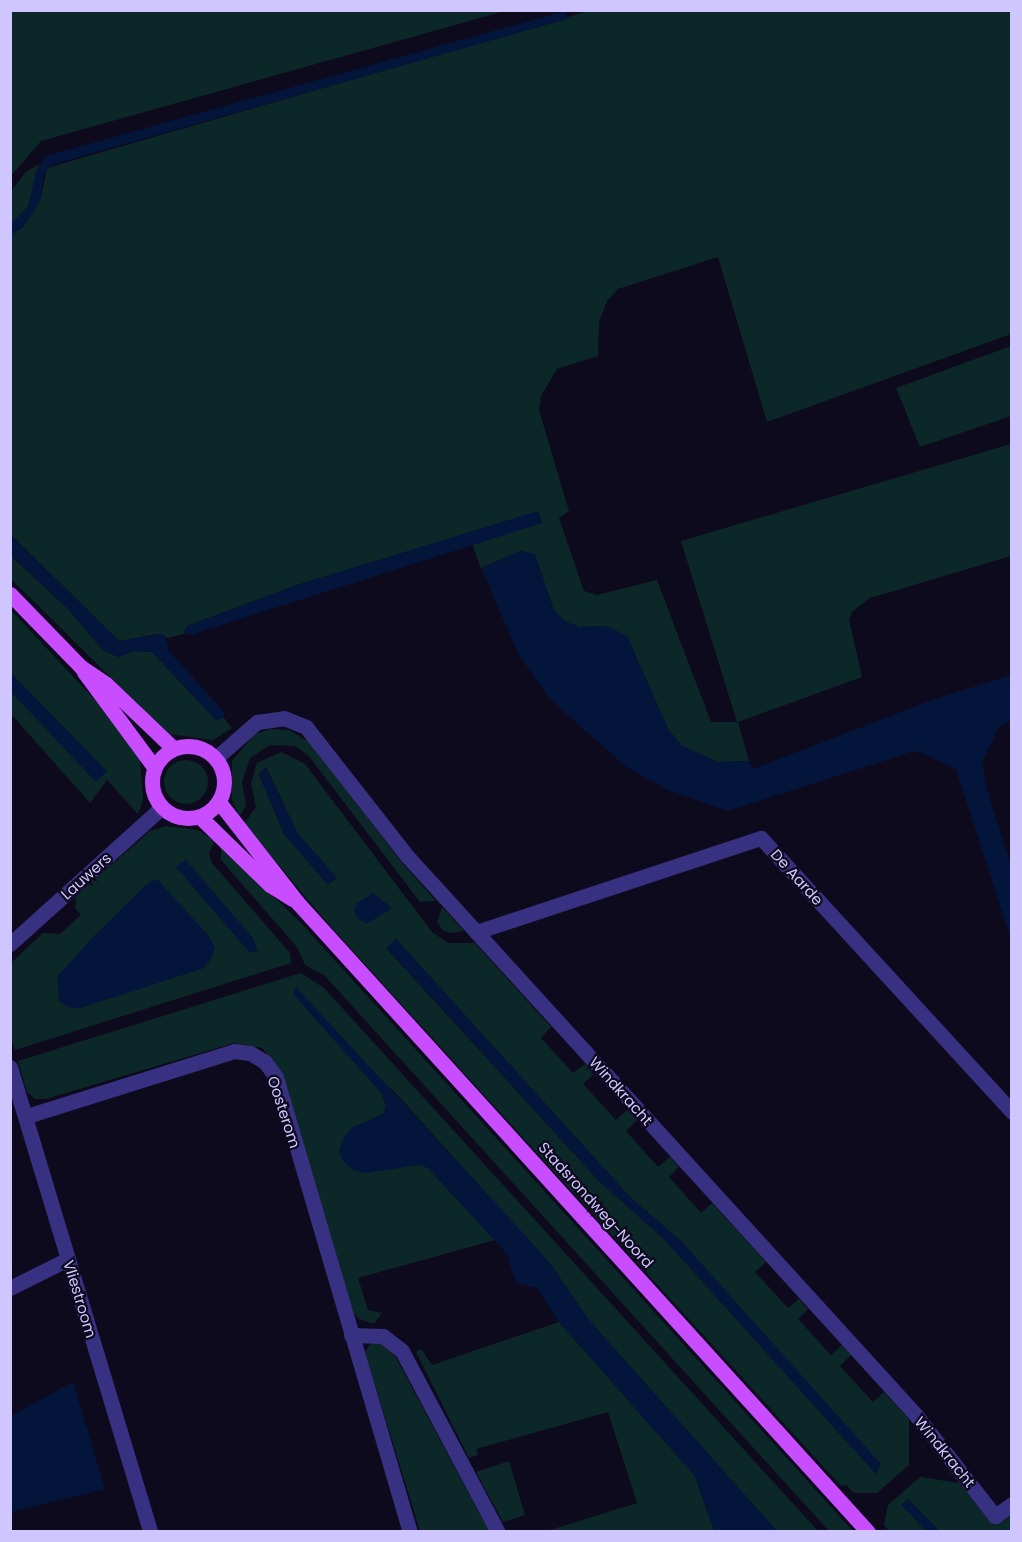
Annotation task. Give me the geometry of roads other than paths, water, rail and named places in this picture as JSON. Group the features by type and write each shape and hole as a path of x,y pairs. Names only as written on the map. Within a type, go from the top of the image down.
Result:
{"main road":[{"path":"10,594 81,667 106,684 174,748"},
{"path":"81,667 97,694 154,767"},
{"path":"189,745 204,749 216,758 224,772 225,787 219,802 200,817 173,816 161,808 151,781 154,767 174,748 189,745"},
{"name":"Stadsrondweg-Noord","path":"219,802 297,902 868,1532"},
{"name":"Stadsrondweg-Noord","path":"200,817 270,885 297,902"}],"street":[{"name":"Windkracht","path":"216,758 257,722 284,718 306,726 408,857 915,1414 995,1516 1011,1504"},
{"name":"Lauwers","path":"10,944 161,808"},
{"name":"De Aarde","path":"476,932 761,838 1011,1112"},
{"name":"Oosterom","path":"27,1116 234,1051 250,1053 265,1062 276,1077 410,1532"},
{"name":"Vliestroom","path":"10,1066 13,1083 27,1116 150,1532"},
{"path":"10,1288 68,1259"},
{"path":"351,1335 382,1336 402,1351 498,1532"}],"water":[{"path":"565,11 567,19 51,165 44,173 40,201 23,227 11,235 11,224 28,207 36,172 46,156"},
{"path":"538,511 542,523 193,634 183,634 187,626 297,585"},
{"path":"10,535 119,641 164,634 169,651 224,712 224,718 216,720 152,652 135,651 118,657 103,650 67,608 11,555"},
{"path":"521,551 535,554 554,610 566,622 580,627 606,626 627,636 668,729 682,746 718,762 749,761 753,769 932,700 1011,675 1011,720 999,727 982,762 986,787 1011,865 1011,939 956,769 925,754 914,751 728,811 668,790 625,766 550,699 519,655 481,568"},
{"path":"11,673 107,771 96,782 11,692"},
{"path":"265,767 298,834 337,878 327,884 284,834 259,774"},
{"path":"186,860 253,938 258,951 249,952 176,867"},
{"path":"157,879 209,936 215,948 204,968 81,1008 70,1008 59,1001 57,977 93,937 149,882"},
{"path":"373,893 392,908 367,924 357,918 354,910 357,903"},
{"path":"396,939 629,1196 683,1243 881,1464 876,1474 664,1239 599,1181 387,948"},
{"path":"296,987 524,1234 552,1266 588,1319 777,1531 714,1531 695,1476 559,1322 537,1288 516,1283 507,1254 428,1168 420,1165 365,1173 353,1170 343,1161 339,1151 344,1137 352,1128 383,1114 386,1106 382,1094 293,994"},
{"path":"73,1382 105,1489 11,1512 11,1416"},
{"path":"908,1499 939,1531 926,1531 902,1505"}]}
